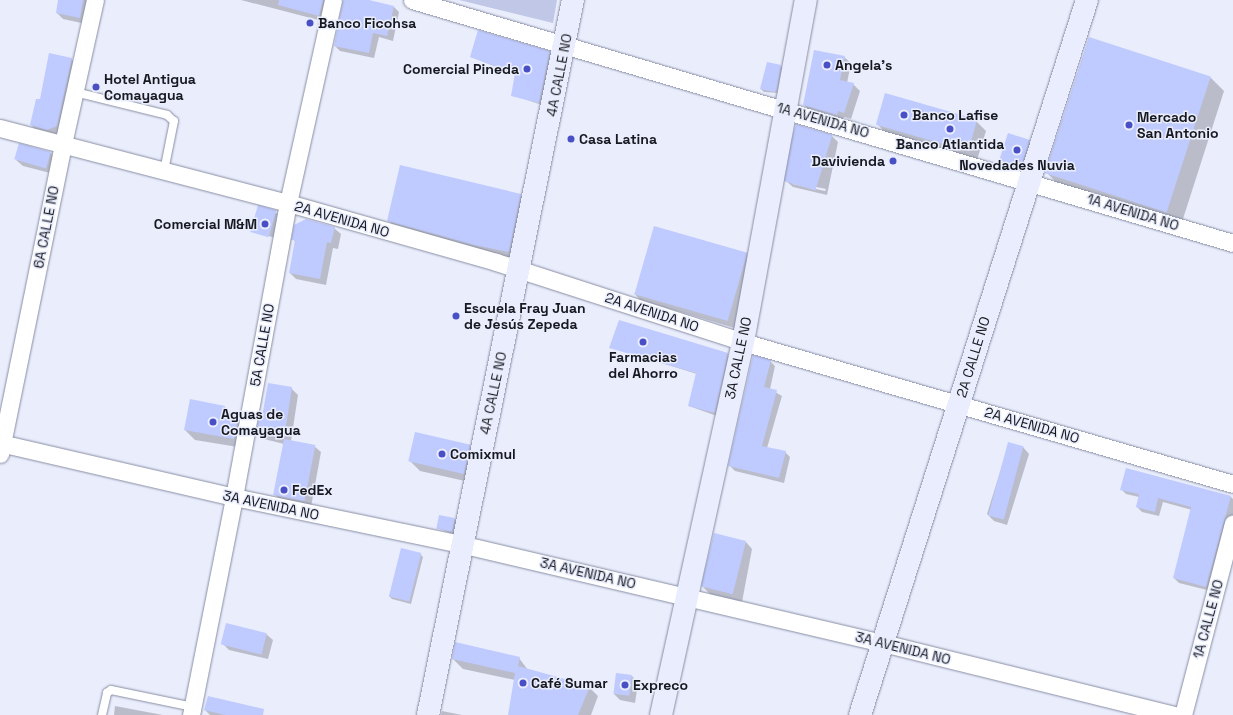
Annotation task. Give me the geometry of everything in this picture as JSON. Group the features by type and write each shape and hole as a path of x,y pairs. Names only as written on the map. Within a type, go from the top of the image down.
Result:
{"street":[{"name":"6A CALLE NO","path":"1,447 63,144 96,0"},
{"name":"5A CALLE NO","path":"192,711 234,498 288,203 334,0"},
{"name":"1A AVENIDA NO","path":"412,0 1028,180 1233,242"},
{"name":"4A CALLE NO","path":"428,715 460,544 520,269 573,0"},
{"name":"3A CALLE NO","path":"661,715 743,342 806,0"},
{"name":"2A CALLE NO","path":"860,715 1028,180 1087,0"},
{"name":"2A AVENIDA NO","path":"0,128 288,203 520,269 743,342 958,403 1233,484"},
{"name":"3A AVENIDA NO","path":"1,447 234,498 460,544 883,643 1174,715"},
{"name":"1A CALLE NO","path":"1183,715 1233,523"}],"lane":[{"path":"75,92 167,115 174,121 164,171"},
{"path":"102,715 107,693 111,690 192,711"}],"shaded area":[{"path":"459,0 557,0 553,23"}],"building":[{"path":"58,0 83,0 80,18 56,13"},
{"path":"279,0 323,0 319,16 278,5"},
{"path":"343,0 369,0 394,6 387,36 373,33 369,53 334,46"},
{"name":"Comercial Pineda","path":"478,30 550,51 539,103 511,96 515,73 470,57"},
{"name":"Mercado San Antonio","path":"1089,37 1211,77 1167,213 1045,173"},
{"path":"814,50 845,56 840,80 854,83 844,113 838,111 837,115 803,105"},
{"path":"49,53 72,58 57,126 47,130 30,125 36,99 40,99"},
{"path":"767,62 781,65 777,90 774,92 760,89"},
{"path":"885,93 977,119 968,151 876,125"},
{"path":"796,124 832,135 815,191 779,179"},
{"name":"Novedades Nuvia","path":"1008,133 1030,140 1021,167 999,160"},
{"path":"19,143 51,152 46,168 14,159"},
{"path":"400,165 521,194 509,252 474,245 387,221"},
{"path":"258,205 276,210 269,237 250,232"},
{"path":"306,219 335,227 331,243 327,242 320,279 289,273 295,240 291,240 294,225"},
{"path":"654,226 747,253 728,321 634,294"},
{"path":"619,320 728,353 715,413 688,406 696,373 609,348"},
{"path":"753,355 771,360 764,387 777,390 762,446 786,451 779,478 728,466"},
{"path":"268,383 292,387 284,439 256,433 259,416 262,417"},
{"name":"Aguas de Comayagua","path":"190,399 225,406 224,411 239,413 234,439 184,430"},
{"name":"Comixmul","path":"415,432 471,445 464,474 408,461"},
{"path":"284,439 315,445 305,501 273,495"},
{"path":"1008,442 1023,446 1004,520 988,515"},
{"path":"1126,468 1231,496 1206,587 1173,578 1191,507 1158,498 1155,512 1136,507 1139,494 1120,490"},
{"path":"439,515 455,518 452,532 436,529"},
{"path":"714,533 746,541 733,594 701,586"},
{"path":"401,548 421,553 409,602 389,597"},
{"path":"226,623 267,633 261,655 221,644"},
{"path":"455,642 520,657 518,666 590,686 578,715 508,715 515,673 452,659"},
{"path":"616,673 632,675 629,696 613,694"},
{"path":"208,696 264,709 263,715 225,715 204,710"}],"place":[{"name":"Banco Ficohsa","path":"310,23"},
{"name":"Angela's","path":"827,65"},
{"name":"Comercial Pineda","path":"527,69"},
{"name":"Hotel Antigua Comayagua","path":"96,87"},
{"name":"Banco Lafise","path":"904,115"},
{"name":"Mercado San Antonio","path":"1129,125"},
{"name":"Banco Atlantida","path":"950,129"},
{"name":"Casa Latina","path":"571,139"},
{"name":"Novedades Nuvia","path":"1017,150"},
{"name":"Davivienda","path":"893,161"},
{"name":"Comercial M&M","path":"265,224"},
{"name":"Escuela Fray Juan de Jesús Zepeda","path":"456,316"},
{"name":"Farmacias del Ahorro","path":"643,342"},
{"name":"Aguas de Comayagua","path":"213,422"},
{"name":"Comixmul","path":"442,454"},
{"name":"FedEx","path":"284,490"},
{"name":"Café Sumar","path":"523,683"},
{"name":"Expreco","path":"625,685"}]}
